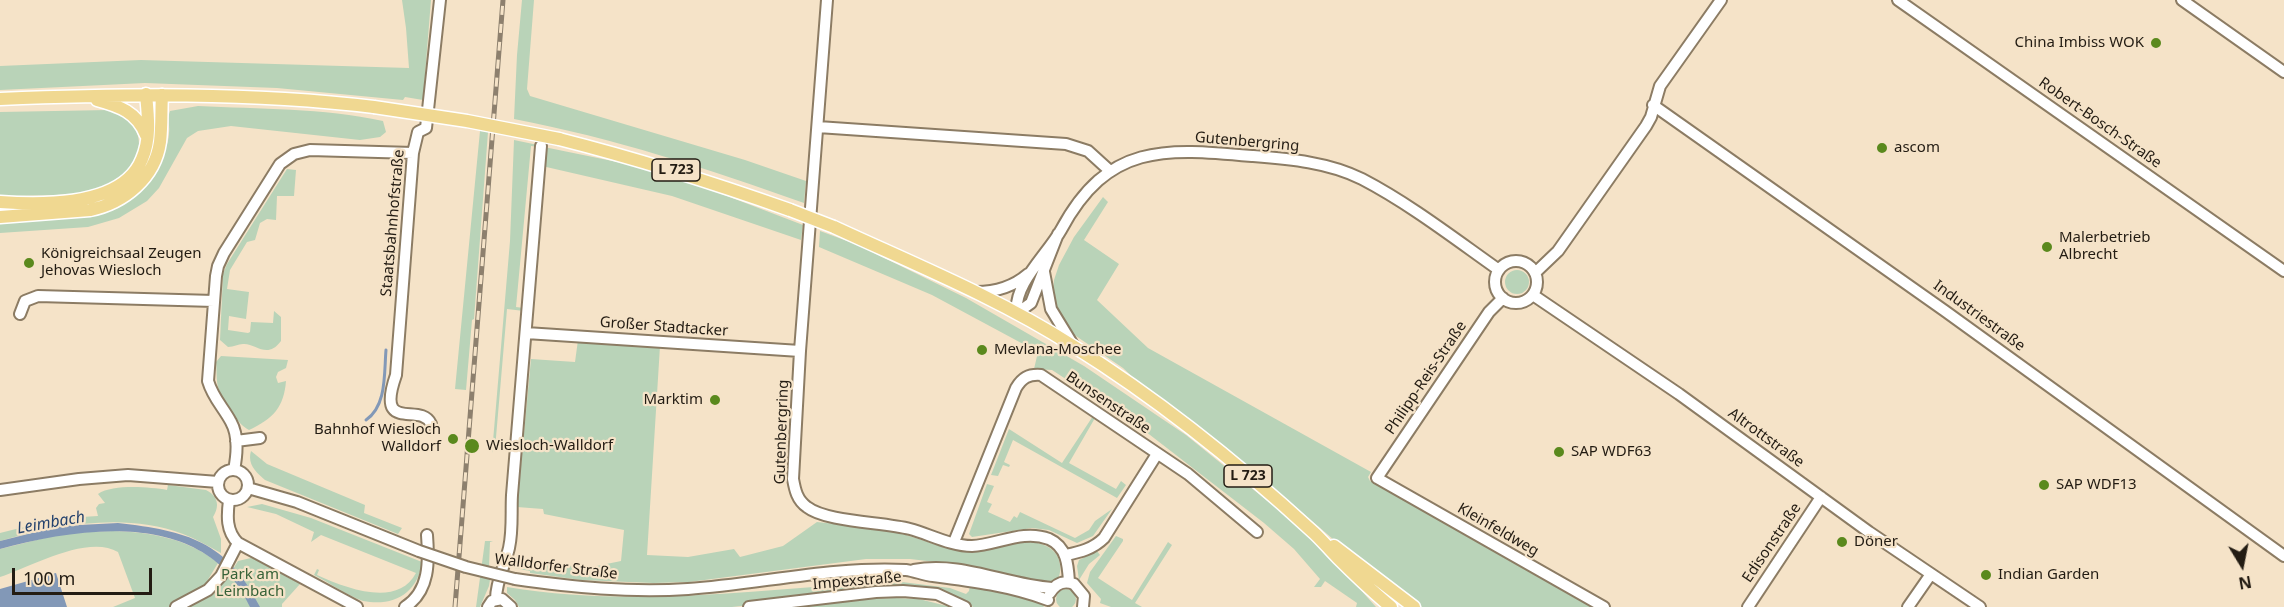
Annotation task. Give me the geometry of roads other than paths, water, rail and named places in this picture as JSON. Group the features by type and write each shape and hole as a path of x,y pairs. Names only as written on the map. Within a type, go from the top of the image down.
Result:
{"main road":[{"name":"L 723","path":"0,99 146,94 277,99 374,107 467,121 559,139 646,161 790,210 921,266 1017,313 1073,346 1185,426 1253,479 1315,533 1338,558 1391,607"},
{"path":"0,202 26,204 74,200 102,194 116,188 135,171 142,159 147,138 146,94"},
{"path":"0,217 90,210 104,207 128,195 148,173 156,157 160,143 162,95"},
{"path":"84,96 125,109 136,117 147,138"},
{"name":"L 723","path":"1315,533 1367,569 1414,607"}],"street":[{"name":"Staatsbahnhofstraße","path":"431,424 430,420 423,416 399,413 392,407 390,399 396,375 413,153 418,132 426,128 441,0"},
{"name":"Gutenbergring","path":"827,0 800,351 793,479 800,501 820,514 892,525 970,546 1018,537 1040,537 1057,544 1066,555"},
{"path":"1535,273 1558,251 1646,126 1660,86 1721,0"},
{"name":"Robert-Bosch-Straße","path":"1898,0 2284,271"},
{"path":"2182,0 2284,72"},
{"name":"Industriestraße","path":"1653,105 1953,316 2284,556"},
{"path":"818,127 1066,144 1088,151 1099,158 1110,171"},
{"path":"492,603 509,550 513,525 512,495 541,146"},
{"path":"234,470 236,441 231,422 214,398 208,381 214,301 220,260 280,164 287,158 310,150 413,153"},
{"name":"Gutenbergring","path":"1017,313 1017,296 1039,271 1058,234 1096,182 1110,171 1137,158 1167,151 1256,156 1315,164 1361,179 1408,207 1499,270"},
{"path":"1518,261 1531,267 1535,273 1537,285 1533,295 1526,301 1510,302 1498,294 1495,282 1499,270 1511,262 1518,261"},
{"path":"974,292 987,292 1008,286 1039,271 1052,309 1073,346"},
{"name":"Altrottstraße","path":"1533,295 1687,399 1821,497 1980,607"},
{"path":"20,314 25,301 38,296 214,301"},
{"name":"Philipp-Reis-Straße","path":"1377,478 1489,312 1503,298"},
{"name":"Großer Stadtacker","path":"526,333 800,351"},
{"name":"Bunsenstraße","path":"954,542 1016,388 1021,380 1028,376 1041,375 1196,481 1257,532"},
{"path":"236,441 260,438"},
{"path":"1070,582 1066,555 1098,545 1157,453"},
{"path":"240,471 247,478 248,488 241,498 229,500 219,491 218,482 224,473 240,471"},
{"path":"0,490 128,475 218,482"},
{"name":"Kleinfeldweg","path":"1377,478 1604,607"},
{"name":"Walldorfer Straße","path":"248,488 297,502 418,551 466,567 515,579 580,588 653,591 689,589 867,571 910,571 929,567 969,571 1052,588"},
{"name":"Edisonstraße","path":"1748,607 1821,497"},
{"path":"176,607 208,590 220,576 235,547 227,521 229,500"},
{"path":"405,607 419,595 426,579 427,535"},
{"path":"235,547 357,607"},
{"name":"Walldorfer Straße","path":"910,571 929,576 997,585 1027,592 1049,603"},
{"path":"1908,607 1931,574"},
{"path":"1049,603 1052,588 1063,582 1070,582 1082,591 1085,607"},
{"name":"Impexstraße","path":"749,607 903,591 937,594 965,607"},
{"path":"492,603 502,599 512,607"}],"water":[{"path":"118,523 165,530 202,543 234,567 260,607 250,607 230,575 204,553 174,540 140,533 105,531 33,541 0,549 0,541 60,526"},
{"path":"56,573 67,607 0,607 0,589"}],"waterway":[{"path":"366,420 373,414 381,398 386,350"}],"railway":[{"path":"455,607 503,0"}],"place":[{"name":"China Imbiss WOK","path":"2156,43"},
{"name":"ascom","path":"1882,148"},
{"name":"Malerbetrieb Albrecht","path":"2047,247"},
{"name":"Königreichsaal Zeugen Jehovas Wiesloch","path":"29,263"},
{"name":"Mevlana-Moschee","path":"982,350"},
{"name":"Marktim","path":"715,400"},
{"name":"Bahnhof Wiesloch Walldorf","path":"453,439"},
{"name":"Wiesloch-Walldorf","path":"472,446"},
{"name":"SAP WDF63","path":"1559,452"},
{"name":"SAP WDF13","path":"2044,485"},
{"name":"Döner","path":"1842,542"},
{"name":"Indian Garden","path":"1986,575"}],"water label":[{"name":"Leimbach","path":"51,523"}],"park label":[{"name":"Park am Leimbach","path":"250,584"}]}
